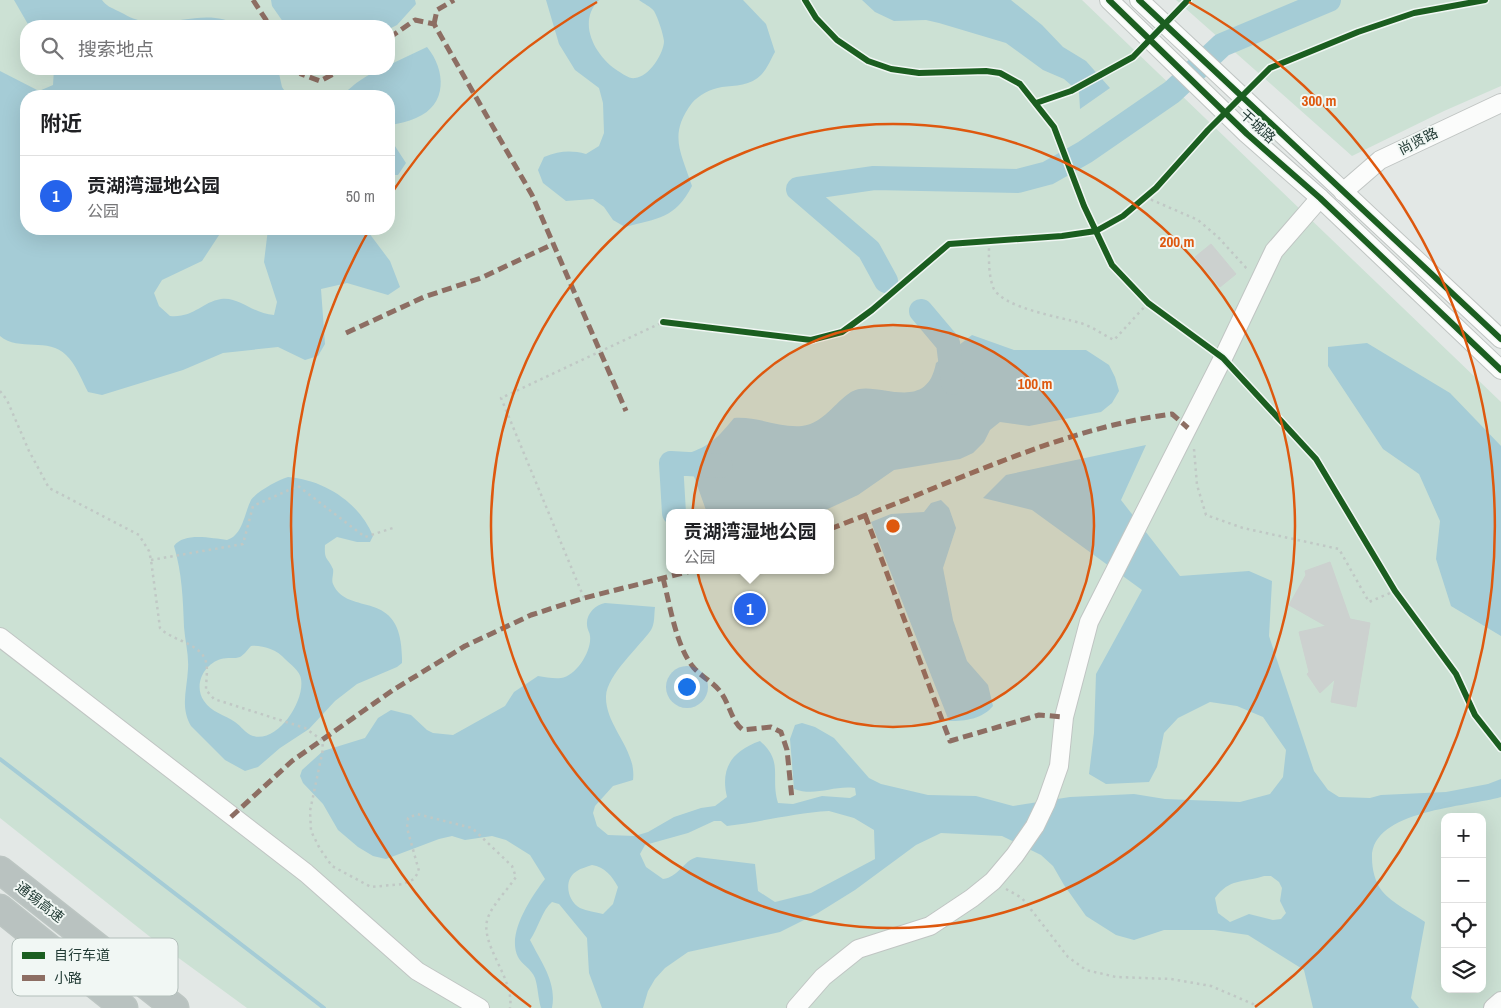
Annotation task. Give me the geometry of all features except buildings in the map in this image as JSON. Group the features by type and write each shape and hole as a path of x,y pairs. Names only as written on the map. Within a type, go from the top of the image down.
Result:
{"highway":[{"name":"通锡高速","path":"0,870 86,938"},
{"path":"0,908 37,938"},
{"path":"109,996 124,1008"},
{"name":"通锡高速","path":"160,996 175,1008"}],"street":[{"name":"干城路","path":"1109,0 1247,134 1320,198 1501,370"},
{"name":"干城路","path":"1139,0 1501,339"},
{"name":"尚贤路","path":"1344,193 1382,164 1438,134 1501,104"},
{"path":"796,1008 823,977 858,949 930,926 993,881 1015,855 1035,826 1046,803 1059,766 1064,717 1088,622 1144,516 1274,251 1320,198"},
{"path":"0,637 306,873 417,971 480,1008"},
{"path":"1493,1008 1501,1001"}],"path":[{"path":"1460,0 1464,3"},
{"path":"1145,197 1198,220 1218,237 1258,282"},
{"path":"989,242 988,266 994,289 1003,297 1039,314 1081,323 1114,340 1148,303"},
{"path":"584,598 501,398 663,322"},
{"path":"0,391 8,400 29,451 49,488 139,535 149,551 160,628 166,635 200,651 206,662 206,690 214,699 277,717 305,728 322,740 323,748 310,811 311,832 332,866 371,887 403,884 414,879 419,871 407,828 408,818 417,814 472,828 512,866 516,877 489,915 485,930 508,985 510,1008"},
{"path":"1188,428 1194,447 1197,485 1206,515 1243,528 1339,549 1369,602 1395,591"},
{"path":"151,560 243,544 253,506 298,486 365,537 396,527"},
{"path":"993,881 1022,898 1068,957 1086,970 1116,977 1171,979 1211,986 1253,1004 1257,1008"}],"green space":[{"path":"0,0 1082,0 1501,402 1501,1008 247,1008 178,958 178,938 151,938 0,818"},
{"path":"1176,0 1501,0 1501,86 1444,111 1352,156"}],"water":[{"path":"14,0 102,0 111,8 140,20 26,20"},
{"path":"271,0 415,0 416,4 395,26 395,20 282,20 272,6"},
{"path":"546,0 599,0 592,9 589,19 592,39 596,48 610,65 624,75 633,78 640,77 655,64 659,58 664,41 654,11 639,0 743,0 766,24 775,52 761,75 748,83 718,88 705,93 692,103 685,114 680,125 679,144 692,186 686,197 672,211 656,219 625,227 613,220 604,207 593,199 566,201 543,183 538,170 544,157 565,152 586,154 599,146 604,133 603,103 599,88 575,70 559,44"},
{"path":"862,0 1011,0 1042,25 1063,47 1086,61 1110,88 1080,109 1079,92 1064,79 1043,70 1006,43 926,20 894,21 875,12"},
{"path":"204,18 223,20 186,20"},
{"path":"427,47 438,66 441,86 439,96 434,105 413,119 395,124 395,90 348,90 369,75 395,75 395,62"},
{"path":"0,71 37,90 20,90 20,235 219,235 202,261 162,280 154,293 159,306 170,316 185,315 208,303 221,299 234,300 259,312 274,315 277,302 264,262 267,235 370,235 390,261 400,287 388,295 347,283 321,289 325,344 318,356 305,360 278,347 223,353 183,370 102,395 88,392 73,363 59,350 43,345 16,343 0,336"},
{"path":"54,75 279,75 284,90 41,90 53,85"},
{"path":"395,146 406,163 398,175 395,175"},
{"path":"972,335 1014,350 1086,350 1109,365 1119,391 1112,403 1101,412 1029,426 1000,422 990,430 984,442 973,453 960,459 894,470 858,495 828,509 706,509 686,454 702,448 713,440 734,418 793,426 810,424 823,417 851,392 861,389 873,389 911,392 922,388 930,379 936,363"},
{"path":"1367,343 1450,393 1501,446 1501,636 1451,606 1436,559 1440,521 1419,474 1383,449 1328,366 1328,347"},
{"path":"1146,445 1121,500 1180,576 1249,571 1272,581 1269,636 1314,771 1328,790 1339,797 1370,798 1381,795 1446,792 1488,784 1501,779 1501,797 1423,813 1403,820 1387,830 1376,842 1372,862 1377,884 1391,900 1425,922 1411,998 1419,1008 1313,1008 1304,970 1248,935 1214,930 1164,930 1134,940 1116,935 1086,916 1053,866 1041,855 1002,836 941,833 916,845 855,890 818,913 780,932 688,952 665,968 655,979 648,991 643,1008 602,1008 589,973 587,938 559,904 552,902 545,910 530,940 547,972 552,990 552,1008 541,1008 535,978 518,957 515,948 515,938 522,916 545,879 530,855 506,840 492,836 465,840 452,836 386,859 373,856 358,847 338,830 323,804 303,783 300,776 302,770 323,751 365,738 378,718 391,710 411,715 433,733 453,735 505,706 514,692 538,676 561,678 567,676 577,668 586,655 590,642 587,626 588,617 595,608 605,603 655,607 654,622 651,630 618,670 612,679 606,696 610,717 626,748 633,769 633,780 613,786 595,806 593,813 597,826 608,835 635,836 648,832 674,817 701,808 715,806 727,797 725,777 730,762 742,750 760,741 772,756 778,803 793,804 822,796 850,798 856,795 855,788 810,792 794,789 790,739 795,725 802,723 815,727 834,738 869,778 881,784 928,795 976,796 1013,806 1070,797 1134,794 1165,799 1240,802 1270,794 1283,777 1286,750 1263,717 1237,706 1210,702 1178,718 1164,733 1157,767 1149,782 1106,784 1089,774 1094,733 1096,674 1142,590 1032,510 983,498 1006,475","holes":["829,811 854,818 874,830 875,859 811,893 775,902 758,891 755,864 697,857 673,875 663,879 646,867 640,854 645,845 688,833 714,821 721,821 727,826","592,865 597,866 611,876 618,887 613,904 603,914 580,908 572,900 568,884 573,875 580,869","1271,876 1279,882 1282,888 1280,901 1286,913 1281,919 1273,920 1249,914 1230,922 1218,913 1215,898 1226,887 1237,882"]},
{"path":"288,477 301,479 327,488 349,503 367,524 373,536 370,542 357,542 337,537 325,545 326,556 333,569 332,581 340,594 350,600 374,607 385,613 394,622 400,638 402,663 397,667 357,684 335,701 309,729 280,748 258,767 245,771 225,760 191,726 188,719 185,698 188,658 183,596 174,546 178,542 191,537 227,540 237,534 251,500 257,493","holes":["251,646 260,646 278,653 297,671 301,679 299,698 288,718 272,733 262,736 250,735 235,722 210,708 204,701 200,688 202,676 210,665 221,659 240,657"]},
{"path":"941,500 949,508 956,528 943,568 953,620 967,661 988,685 993,706 979,716 949,721 871,522 891,514 924,512 931,503"}],"waterway":[{"path":"886,281 869,250 798,189 874,178 1018,181 1048,173 1085,152 1172,92 1222,45 1329,0"},
{"path":"921,311 948,343 953,383"},
{"path":"674,509 671,463 721,466"},
{"path":"0,759 324,1008"}],"marked path":[{"path":"253,0 266,20"},
{"path":"434,24 437,10 454,0"},
{"path":"395,34 415,20 434,24 532,195 626,411"},
{"path":"304,75 320,81 332,75"},
{"path":"346,333 424,297 481,278 553,244"},
{"path":"834,527 1019,455 1079,434 1140,419 1172,414 1188,428"},
{"path":"865,515 950,741 1039,715 1064,717"},
{"path":"231,817 292,761 393,690 465,646 531,615 584,598 679,574"},
{"path":"663,578 678,637 688,659 694,668 719,690 739,727 743,730 771,727 781,732 787,750 792,799"}],"cycle path":[{"path":"805,0 816,18 837,40 868,61 891,69 919,73 986,71 1000,73 1020,84 1054,127 1084,206 1112,265 1148,303 1223,358 1316,459 1395,591 1456,674 1475,715 1501,748"},
{"path":"1109,0 1247,134 1320,198 1501,370"},
{"path":"1139,0 1501,339"},
{"path":"1036,103 1071,91 1133,57 1188,0"},
{"path":"663,322 811,340 842,332 872,310 949,244 1062,236 1096,231 1123,216 1156,188 1208,130 1270,68 1358,32 1414,13 1485,0"}],"place":[{"name":"贡湖湾湿地公园","path":"750,609"}]}
